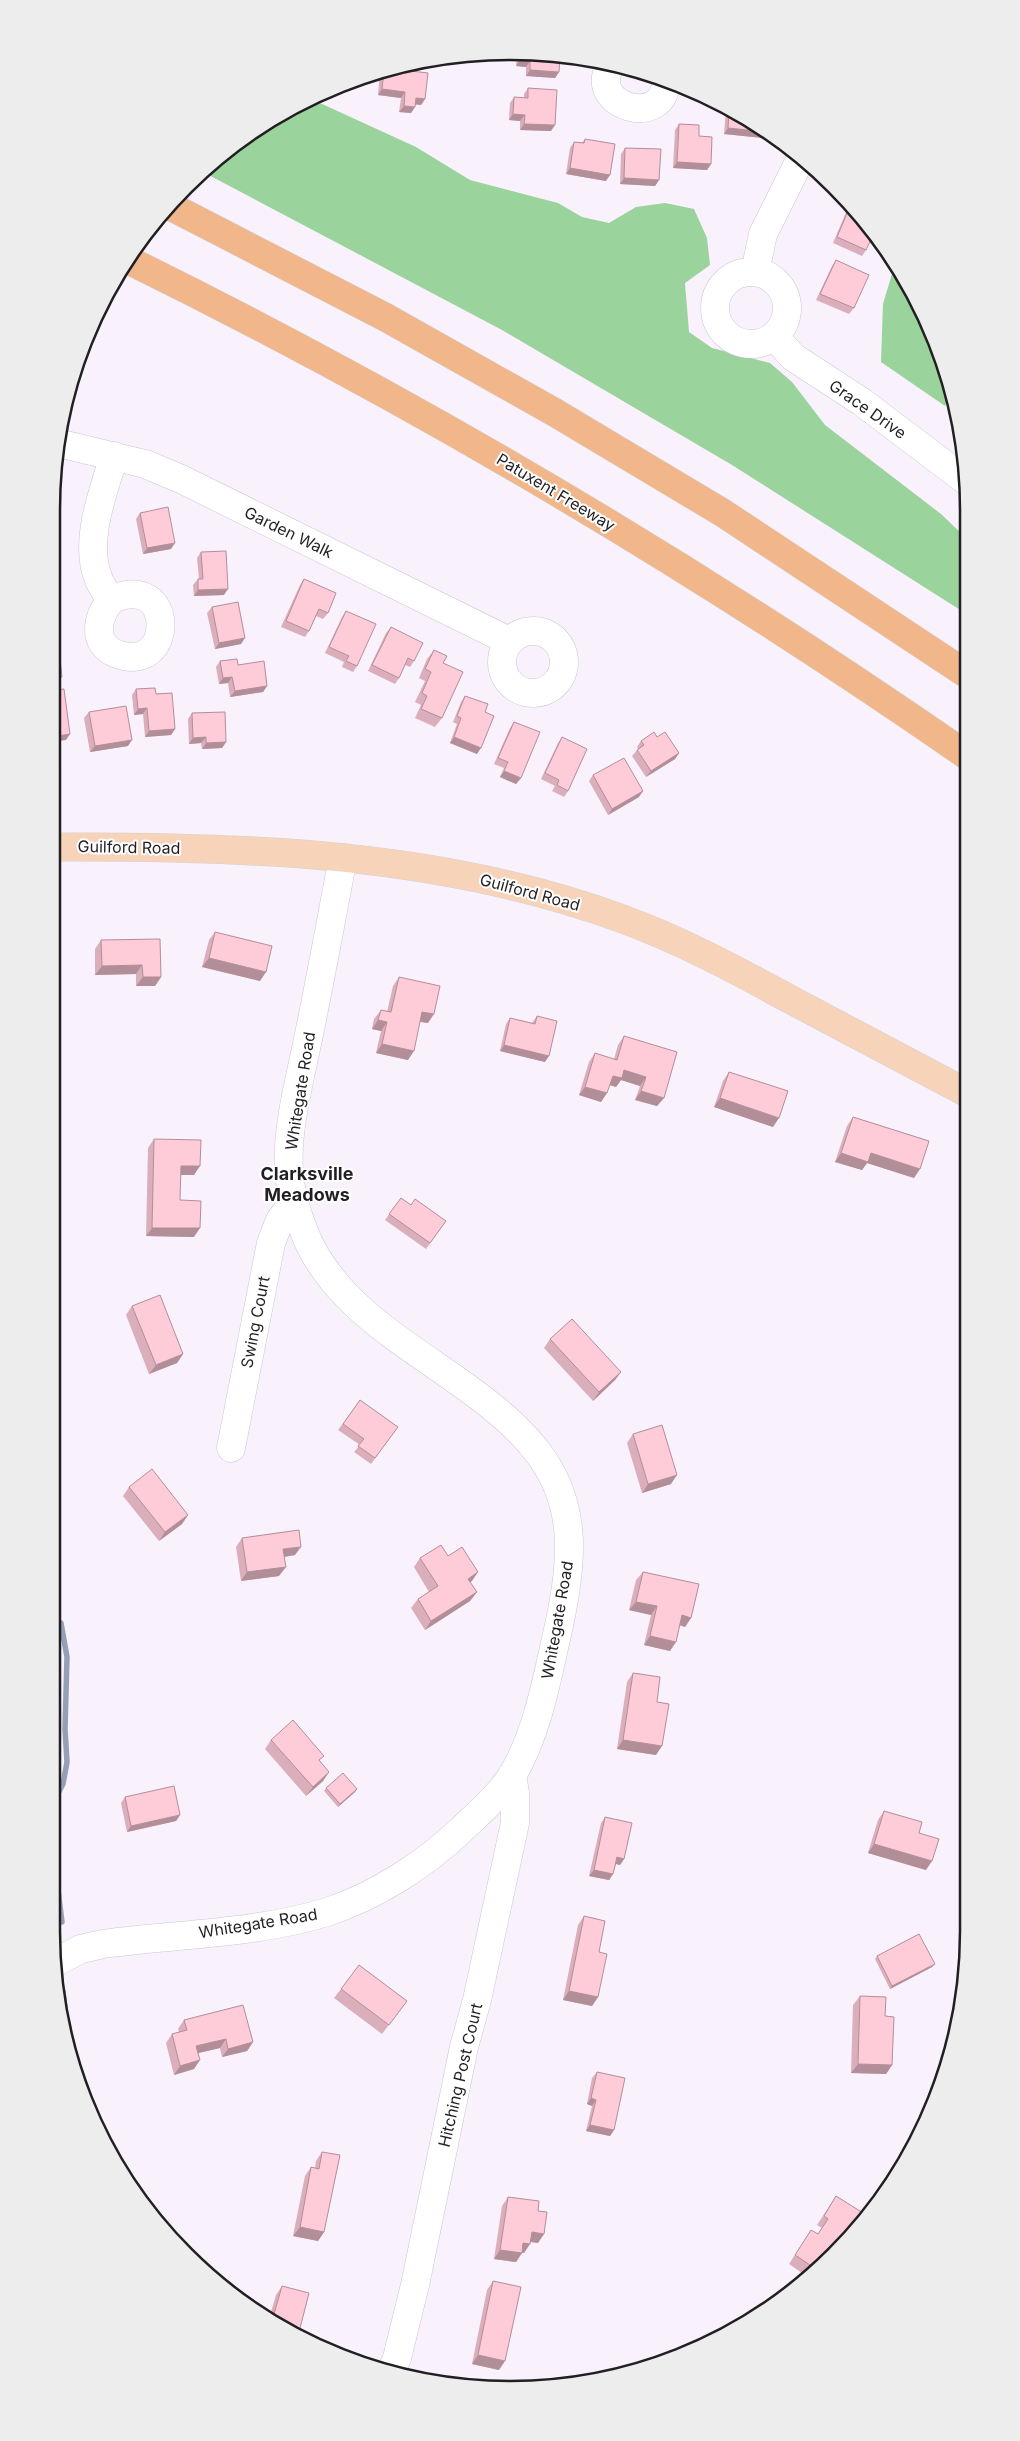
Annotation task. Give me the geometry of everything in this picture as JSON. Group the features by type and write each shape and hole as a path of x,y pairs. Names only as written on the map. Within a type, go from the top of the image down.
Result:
{"highway":[{"path":"176,209 385,317 554,412 723,513 960,670"},
{"name":"Patuxent Freeway","path":"134,263 226,308 353,376 524,473 684,569 807,647 960,751"}],"main road":[{"name":"Guilford Road","path":"60,847 153,846 257,851 343,858 466,875 566,900 622,919 728,966 960,1090"}],"street":[{"path":"609,71 607,81 609,91 621,104 632,109 643,108 653,104 662,95 664,87"},
{"path":"755,272 764,234 798,164"},
{"path":"755,272 774,279 782,287 787,301 787,314 782,328 774,336 764,342 750,344 738,342 727,336 715,316 714,303 721,287 738,273 755,272"},
{"name":"Grace Drive","path":"774,336 793,357 862,402 958,475"},
{"name":"Garden Walk","path":"65,445 145,464 181,479 509,641"},
{"path":"111,600 99,580 94,543 97,518 114,456"},
{"name":"Whitegate Road","path":"61,1959 81,1949 103,1944 290,1921 328,1911 362,1898 415,1867 454,1837 487,1805 512,1775 534,1726 546,1687 562,1615 570,1547 570,1530 564,1502 553,1476 538,1452 508,1419 476,1393 367,1315 343,1291 322,1264 304,1233 294,1202 289,1170 291,1135 343,858"},
{"name":"Swing Court","path":"231,1448 271,1243 280,1220 294,1202"},
{"name":"Hitching Post Court","path":"393,2366 415,2285 464,2047 477,2000 516,1823 516,1794 512,1775"}],"green space":[{"path":"319,103 416,147 470,180 558,203 582,217 609,223 636,207 665,203 694,209 707,238 710,265 685,283 689,332 712,348 770,363 792,382 825,425 941,514 960,532 960,610 732,465 502,330 209,175 260,136 285,120"},
{"path":"892,273 914,311 926,338 945,394 947,403 945,406 881,362 883,304"}],"building":[{"path":"525,61 560,63 559,72 530,70 530,61"},
{"path":"412,71 428,73 425,99 416,98 415,107 404,106 405,92 382,89 383,78"},
{"path":"528,88 557,90 555,125 524,124 525,115 513,114 514,97 528,98"},
{"path":"729,117 751,130 728,128"},
{"path":"679,124 699,125 699,136 712,137 711,164 677,162"},
{"path":"585,139 615,144 610,175 570,168 574,142 584,143"},
{"path":"625,148 661,149 659,180 624,178"},
{"path":"847,212 870,241 866,250 837,237"},
{"path":"836,260 869,275 854,308 820,294"},
{"path":"168,507 175,543 147,548 140,513"},
{"path":"226,551 228,589 198,590 198,579 203,579 201,552"},
{"path":"304,579 336,593 328,613 319,609 309,631 286,621"},
{"path":"238,602 245,638 219,643 212,607"},
{"path":"346,611 376,624 357,666 346,661 349,656 329,647"},
{"path":"391,627 423,643 414,661 408,658 399,678 372,665"},
{"path":"434,650 447,656 443,663 463,672 442,718 421,709 427,696 422,693 431,672 425,669"},
{"path":"60,659 62,677 60,677"},
{"path":"237,659 238,665 264,661 267,686 235,691 232,677 223,678 220,661"},
{"path":"155,688 156,694 172,693 175,729 149,731 147,708 138,709 136,689"},
{"path":"60,689 64,689 70,734 60,736"},
{"path":"465,696 488,704 485,712 494,716 481,748 454,737 461,718 457,716"},
{"path":"126,706 132,740 95,746 89,712"},
{"path":"225,712 226,742 206,743 206,737 193,738 192,713"},
{"path":"514,722 540,732 521,778 504,771 508,762 498,758"},
{"path":"654,732 657,737 665,732 679,753 651,771 637,750 644,745 641,741"},
{"path":"562,737 587,749 568,791 557,785 559,780 545,773"},
{"path":"624,758 643,791 612,809 593,775"},
{"path":"215,932 272,946 266,972 209,958"},
{"path":"160,939 161,977 143,977 142,965 102,966 101,940"},
{"path":"399,977 440,986 434,1014 422,1012 414,1051 382,1044 387,1022 378,1020 381,1010 391,1012"},
{"path":"537,1016 557,1021 549,1056 504,1045 510,1018 535,1024"},
{"path":"624,1036 677,1052 664,1098 641,1091 646,1077 624,1070 622,1078 613,1076 607,1093 585,1087 595,1053 617,1060"},
{"path":"729,1072 788,1091 779,1118 720,1098"},
{"path":"853,1117 929,1141 920,1169 871,1153 868,1162 841,1153"},
{"path":"154,1139 201,1140 200,1166 181,1166 180,1200 201,1201 200,1228 152,1228"},
{"path":"401,1198 411,1205 415,1199 446,1221 430,1243 389,1214"},
{"path":"160,1295 183,1354 156,1365 132,1306"},
{"path":"572,1319 621,1372 599,1392 550,1339"},
{"path":"360,1400 398,1427 375,1458 358,1446 364,1439 343,1424"},
{"path":"662,1425 677,1475 648,1484 633,1434"},
{"path":"152,1469 188,1515 165,1532 129,1487"},
{"path":"299,1530 301,1547 283,1549 286,1567 247,1572 242,1538"},
{"path":"441,1545 448,1556 462,1547 478,1572 468,1579 477,1592 431,1621 418,1599 438,1586 420,1558"},
{"path":"643,1572 699,1584 691,1618 682,1615 676,1642 650,1636 657,1606 636,1602"},
{"path":"633,1673 660,1677 657,1702 669,1704 662,1746 623,1740"},
{"path":"293,1720 324,1756 319,1760 329,1772 313,1787 271,1740"},
{"path":"343,1773 357,1789 340,1804 326,1788"},
{"path":"174,1786 180,1815 131,1826 125,1797"},
{"path":"884,1811 922,1822 919,1833 939,1839 932,1861 874,1844"},
{"path":"605,1817 632,1823 624,1859 617,1857 613,1874 594,1870"},
{"path":"584,1916 605,1921 599,1952 607,1954 598,1997 569,1991"},
{"path":"919,1934 935,1964 892,1986 877,1956"},
{"path":"359,1965 407,2001 389,2025 341,1989"},
{"path":"860,1996 886,1997 885,2016 894,2017 892,2065 858,2064"},
{"path":"243,2005 253,2042 228,2049 226,2039 196,2046 200,2060 180,2066 172,2034 187,2030 184,2020"},
{"path":"597,2072 625,2078 614,2130 590,2125 596,2100 591,2098"},
{"path":"322,2152 340,2155 324,2232 300,2227 311,2167 319,2169"},
{"path":"836,2196 861,2212 811,2265 795,2255 811,2230 818,2234 828,2219 824,2216"},
{"path":"508,2197 539,2201 538,2211 547,2212 544,2234 532,2232 530,2244 523,2243 522,2253 500,2250"},
{"path":"493,2281 521,2287 505,2361 478,2355"},
{"path":"282,2286 309,2293 300,2329 274,2314"}],"waterway":[{"path":"60,1790 63,1784 67,1762 65,1729 67,1657 61,1623"},
{"path":"60,1906 62,1922"}],"district":[{"name":"Clarksville Meadows","path":"307,1183"}]}
